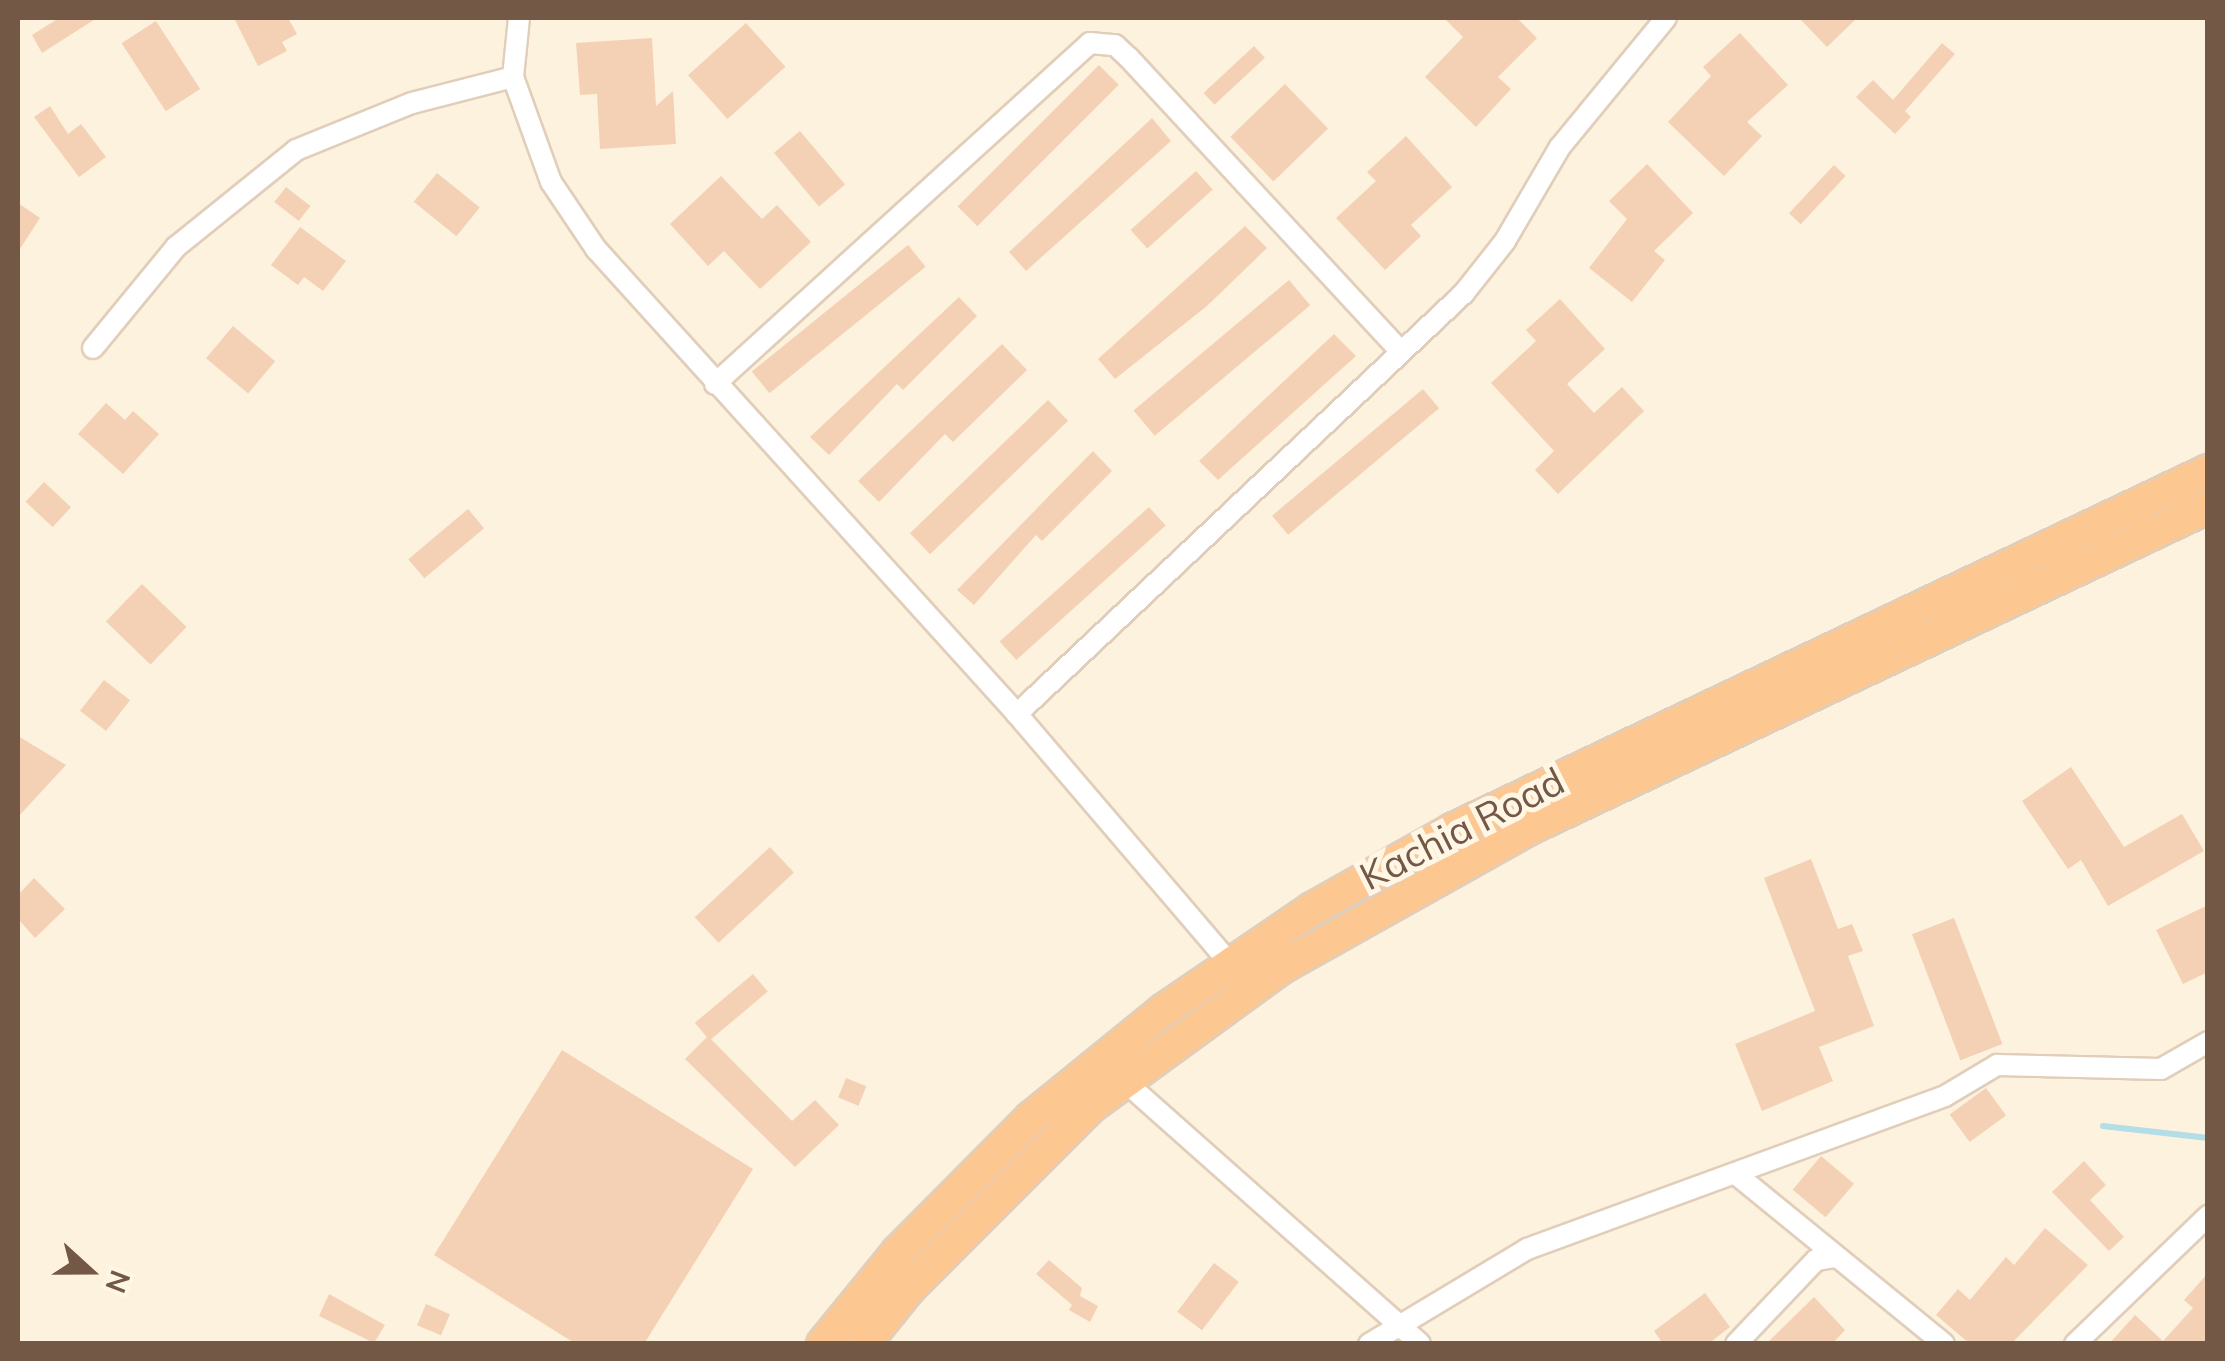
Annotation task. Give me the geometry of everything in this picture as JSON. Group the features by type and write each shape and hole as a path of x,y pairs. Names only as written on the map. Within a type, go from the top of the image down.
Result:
{"highway":[{"name":"Kachia Road","path":"823,1344 898,1252 1031,1118 1230,963 1452,830 2208,472"},
{"name":"Kachia Road","path":"864,1344 976,1217 1124,1080 1282,967 1452,868 2208,507"}],"street":[{"path":"518,18 513,77 560,195 596,249 1017,714 1230,963"},
{"path":"1017,714 1474,280 1506,240 1560,147 1666,18"},
{"path":"716,384 1090,43 1114,45 1129,58 1400,351"},
{"path":"94,348 176,247 296,150 412,103 513,77"},
{"path":"1369,1344 1403,1329 1458,1286 1528,1249 1945,1096 1997,1065 2161,1069 2208,1042"},
{"path":"1124,1080 1420,1344"},
{"path":"1737,1175 1836,1257 1854,1265 1944,1344"},
{"path":"2075,1344 2208,1216"},
{"path":"1736,1344 1816,1260 1836,1257"}],"building":[{"path":"59,18 97,18 42,53 32,35"},
{"path":"234,18 288,18 297,34 282,42 287,51 258,66"},
{"path":"1444,18 1517,18 1537,38 1498,77 1511,89 1476,127 1425,77 1463,37"},
{"path":"1799,18 1857,18 1827,47"},
{"path":"156,21 200,89 166,111 122,43"},
{"path":"746,23 785,67 728,119 688,75"},
{"path":"1740,33 1788,85 1747,122 1762,136 1724,176 1668,122 1711,76 1703,67"},
{"path":"652,38 656,106 673,91 676,144 600,149 597,94 580,95 576,43"},
{"path":"1942,43 1955,54 1905,111 1911,117 1895,134 1856,97 1873,80 1893,100"},
{"path":"1254,46 1265,58 1214,105 1204,93"},
{"path":"1099,65 1119,85 977,226 958,206"},
{"path":"1285,84 1328,129 1273,181 1230,137"},
{"path":"50,106 68,134 81,124 106,157 79,177 34,117"},
{"path":"1152,118 1171,141 1026,271 1009,252"},
{"path":"800,131 845,185 819,206 774,153"},
{"path":"1406,136 1452,187 1411,225 1421,236 1385,270 1336,218 1376,181 1367,172"},
{"path":"1647,164 1693,213 1654,251 1665,260 1632,302 1589,268 1627,219 1609,201"},
{"path":"1834,165 1846,176 1801,224 1789,213"},
{"path":"1196,171 1213,190 1147,248 1131,230"},
{"path":"437,173 480,208 456,236 414,202"},
{"path":"721,176 762,219 777,205 811,242 760,289 724,251 708,266 670,224"},
{"path":"286,187 310,206 299,221 274,202"},
{"path":"18,203 40,218 18,252"},
{"path":"1245,226 1267,248 1207,306 1115,379 1098,359"},
{"path":"300,227 346,261 323,291 304,277 298,285 271,265"},
{"path":"908,245 926,267 769,393 752,371"},
{"path":"1289,280 1310,305 1155,436 1133,410"},
{"path":"959,297 977,316 903,390 897,384 829,455 810,437"},
{"path":"1560,299 1605,349 1567,384 1594,413 1622,387 1644,411 1558,494 1535,470 1554,451 1491,383 1536,341 1526,330"},
{"path":"233,326 275,361 248,394 206,358"},
{"path":"1334,334 1356,356 1218,480 1199,461"},
{"path":"1002,344 1027,370 953,442 945,434 879,502 858,481"},
{"path":"1423,389 1439,408 1288,535 1272,516"},
{"path":"1048,400 1068,421 930,554 910,533"},
{"path":"106,403 125,420 133,411 159,434 123,474 78,434"},
{"path":"1093,451 1112,471 1042,541 1036,535 974,605 957,590"},
{"path":"44,482 71,507 53,527 26,502"},
{"path":"1149,507 1166,526 1016,660 1000,641"},
{"path":"468,509 484,528 424,578 408,559"},
{"path":"142,584 187,627 150,664 106,621"},
{"path":"104,680 130,700 106,731 80,711"},
{"path":"18,736 66,765 18,817"},
{"path":"2071,767 2124,847 2182,814 2204,851 2108,906 2081,860 2068,869 2022,801"},
{"path":"770,847 794,873 719,943 695,917"},
{"path":"1811,859 1838,929 1852,924 1863,951 1848,956 1874,1026 1819,1047 1833,1081 1762,1111 1735,1044 1815,1011 1764,878"},
{"path":"34,878 65,909 35,938 18,919 18,895"},
{"path":"2208,905 2208,972 2183,984 2156,930"},
{"path":"1954,918 2002,1044 1960,1060 1912,934"},
{"path":"753,974 768,992 710,1040 695,1023"},
{"path":"708,1036 792,1121 815,1100 839,1125 795,1167 685,1059"},
{"path":"562,1050 753,1169 644,1344 576,1344 434,1255"},
{"path":"846,1078 866,1086 859,1106 838,1097"},
{"path":"1986,1088 2006,1116 1970,1142 1950,1114"},
{"path":"1821,1156 1854,1184 1826,1217 1793,1190"},
{"path":"2084,1161 2106,1185 2090,1200 2124,1237 2109,1251 2052,1192"},
{"path":"2045,1228 2088,1265 2011,1344 1970,1344 1936,1315 1958,1289 1970,1300 2006,1257 2014,1265"},
{"path":"1049,1260 1082,1288 1080,1296 1098,1306 1090,1322 1069,1310 1072,1305 1036,1274"},
{"path":"1214,1263 1239,1282 1202,1330 1177,1312"},
{"path":"2208,1273 2208,1344 2109,1344 2135,1315 2163,1341 2193,1308 2184,1300"},
{"path":"1705,1293 1730,1327 1708,1344 1663,1344 1654,1331"},
{"path":"329,1294 385,1325 374,1343 319,1316"},
{"path":"1814,1297 1845,1330 1832,1344 1766,1344"},
{"path":"426,1304 450,1314 441,1335 417,1325"}],"waterway":[{"path":"2103,1126 2208,1138"}]}
